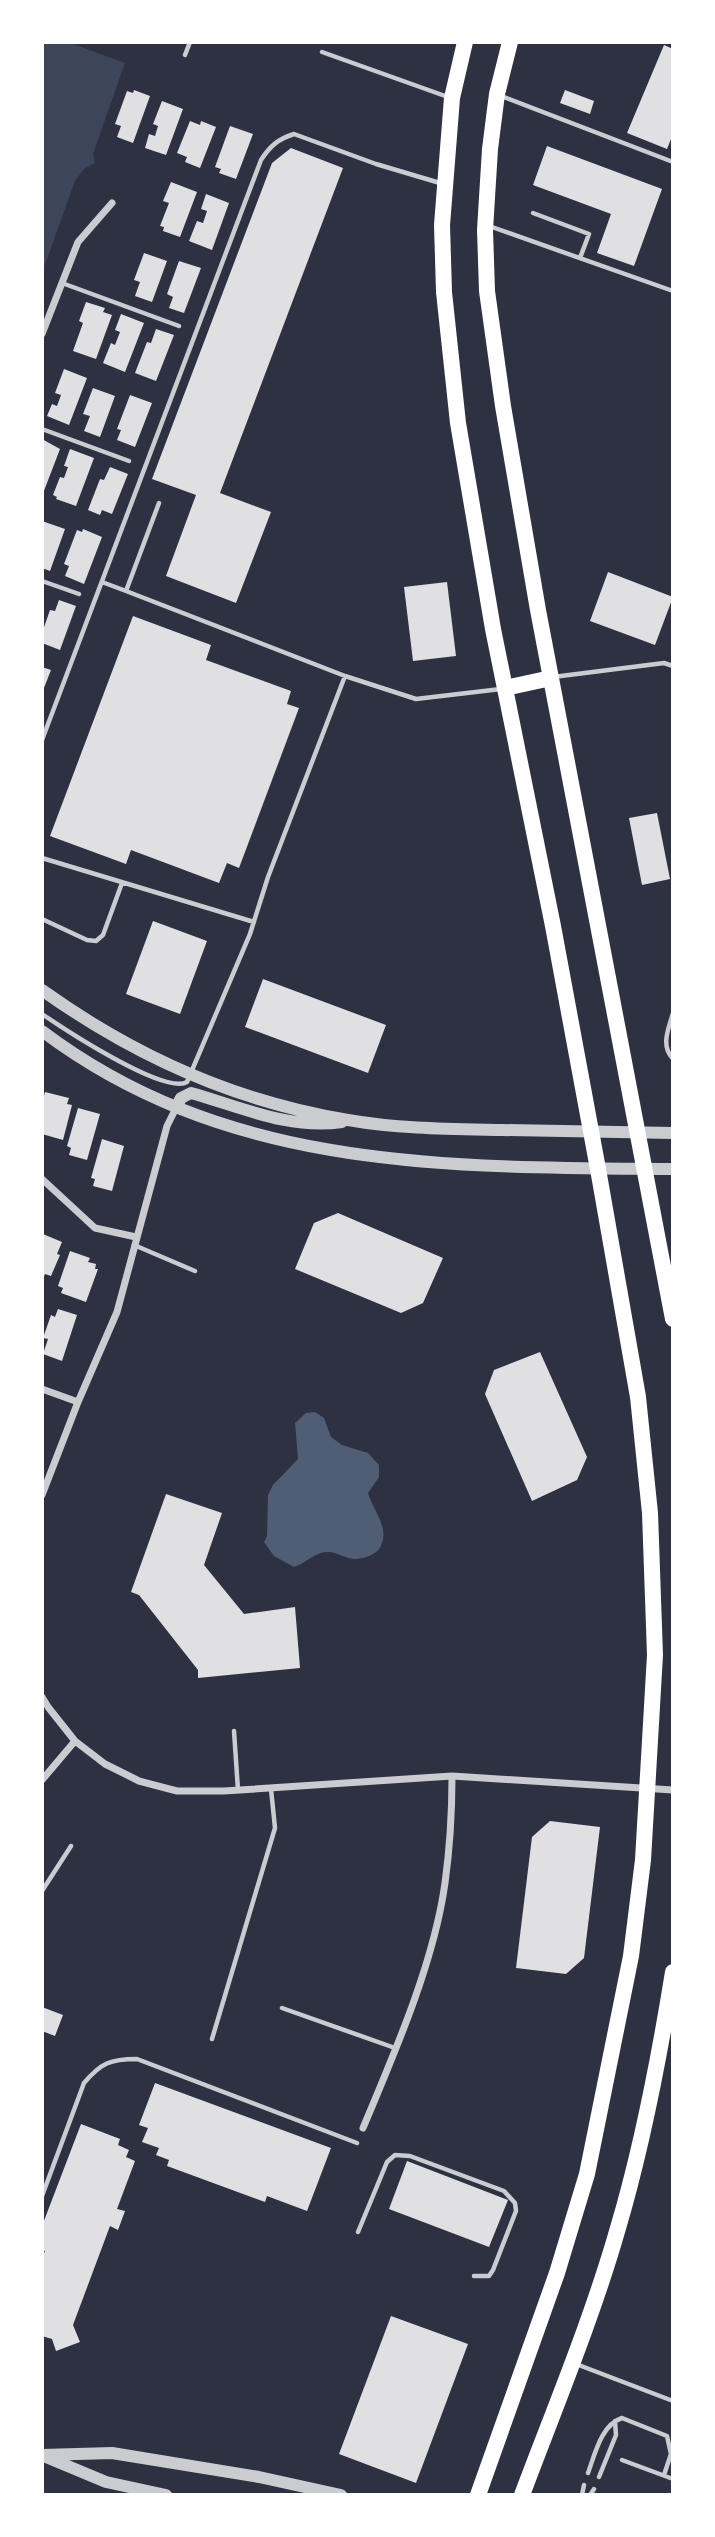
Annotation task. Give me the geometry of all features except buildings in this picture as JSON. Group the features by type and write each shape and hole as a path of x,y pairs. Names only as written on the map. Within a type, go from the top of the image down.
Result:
{"highway":[{"path":"465,42 452,99 442,225 444,292 458,423 638,1397 650,1513 656,1655 649,1789 631,1956 587,2174 557,2273 478,2495"},
{"path":"510,42 497,94 490,149 485,225 487,291 503,406 551,678 673,1319"},
{"path":"505,688 551,678"},
{"path":"522,2495 598,2294 637,2158 654,2086 673,1972"}],"street":[{"path":"42,334 78,242 112,203"},
{"path":"42,990 131,1046 191,1076 284,1107 349,1120 427,1129 673,1133"},
{"path":"42,1031 107,1072 176,1108 292,1144 392,1160 598,1169 673,1169"},
{"path":"42,1495 117,1312 167,1126 181,1098 191,1093 291,1123 320,1125 349,1120"},
{"path":"42,1179 95,1228 135,1241"},
{"path":"42,1389 78,1402"},
{"path":"42,1697 75,1741 106,1764 139,1781 177,1791 238,1790 452,1776 673,1790"},
{"path":"42,1780 75,1741"},
{"path":"363,2128 423,1974 445,1886 451,1829 452,1776"},
{"path":"42,2455 112,2453 259,2477 341,2495"},
{"path":"42,2455 106,2482 166,2495"}],"lane":[{"path":"185,55 190,42"},
{"path":"322,52 452,99"},
{"path":"497,94 673,162"},
{"path":"42,740 261,160 269,147 293,134 376,164 444,184"},
{"path":"533,213 589,234 580,258"},
{"path":"485,225 673,290"},
{"path":"62,283 179,326"},
{"path":"42,429 129,461"},
{"path":"126,592 159,503"},
{"path":"42,581 79,594"},
{"path":"102,582 345,676 416,699 505,688"},
{"path":"551,678 664,663 673,666"},
{"path":"42,1014 137,1070 181,1085 191,1076 254,922 306,774 345,676"},
{"path":"42,858 254,922"},
{"path":"42,919 87,940 96,941 103,935 122,883"},
{"path":"673,1013 666,1044 673,1059"},
{"path":"135,1241 195,1271"},
{"path":"234,1731 238,1790"},
{"path":"212,2039 275,1828 271,1788"},
{"path":"42,1891 71,1846"},
{"path":"282,2008 395,2048"},
{"path":"42,2196 84,2083 96,2069 115,2059 137,2059 357,2143"},
{"path":"358,2232 387,2162 395,2155 410,2156 504,2191 515,2203 516,2210 493,2270 489,2276 474,2276"},
{"path":"572,2363 673,2401"},
{"path":"588,2473 605,2431 615,2420 622,2418 667,2436 671,2454 664,2475"},
{"path":"599,2477 615,2435 615,2420"},
{"path":"622,2460 673,2479"},
{"path":"582,2495 584,2485"},
{"path":"590,2495 594,2489"}],"shaded area":[{"path":"42,42 68,42 125,63 93,154 95,163 84,169 75,181 42,273"},
{"path":"315,1412 324,1418 331,1437 342,1445 368,1453 379,1465 379,1477 368,1493 383,1528 383,1535 379,1549 368,1556 352,1559 324,1552 294,1567 274,1556 264,1542 267,1536 268,1495 273,1485 298,1459 295,1423 306,1413"}]}
